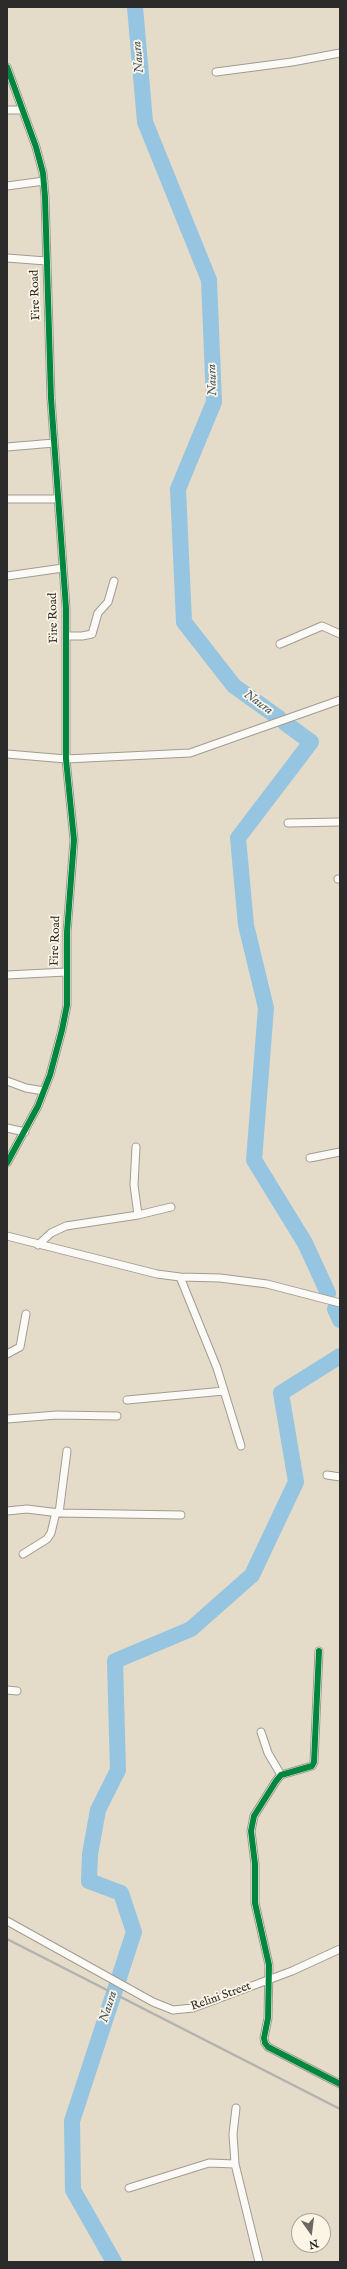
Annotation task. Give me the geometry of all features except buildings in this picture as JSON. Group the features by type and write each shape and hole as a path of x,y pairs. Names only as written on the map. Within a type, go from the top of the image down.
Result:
{"street":[{"path":"216,72 292,62 340,53"},
{"name":"Fire Road","path":"7,66 36,146 44,181 54,443 63,568 66,636 66,759 74,840 66,972 67,1005 64,1025 44,1090 25,1132 7,1163"},
{"path":"7,110 22,110"},
{"path":"7,186 44,181"},
{"path":"7,258 46,261"},
{"path":"7,447 54,443"},
{"path":"7,500 58,499"},
{"path":"7,576 63,568"},
{"path":"66,636 82,636 92,634 98,613 108,602 114,581"},
{"path":"280,644 322,626 340,634"},
{"path":"7,754 66,759 190,753 340,700"},
{"path":"288,823 340,822"},
{"path":"7,975 66,972"},
{"path":"7,1081 26,1088 44,1090"},
{"path":"7,1128 25,1132"},
{"path":"136,1147 134,1185 138,1215"},
{"path":"310,1158 340,1152"},
{"path":"38,1245 51,1233 66,1226 138,1215 171,1207"},
{"path":"7,1236 158,1274 180,1277 220,1278 267,1284 340,1303"},
{"path":"180,1277 210,1348 241,1446"},
{"path":"7,1354 20,1347 26,1314"},
{"path":"127,1400 224,1391"},
{"path":"7,1419 57,1415 117,1416"},
{"path":"24,1554 47,1539 51,1533 57,1512 67,1451"},
{"path":"327,1475 340,1476"},
{"path":"7,1511 27,1509 57,1512 181,1515"},
{"path":"319,1651 314,1762 312,1766 281,1775 269,1790 258,1809 251,1831 255,1864 255,1903 268,1958 268,2018 264,2038 268,2047 340,2084"},
{"path":"7,1690 17,1691"},
{"path":"261,1732 268,1753 281,1775"},
{"name":"Relini Street","path":"7,1921 115,1981 164,2007 173,2010 193,2008 269,1979 340,1949"},
{"path":"236,2108 233,2134 235,2164 259,2262"},
{"path":"129,2188 210,2163 235,2164"}],"waterway":[{"name":"Naura","path":"135,7 145,122 209,280 214,402 178,489 184,622 234,686 279,718"},
{"path":"285,723 311,742 238,838 246,925 266,1008 254,1160 305,1243 328,1293"},
{"path":"335,1309 340,1320"},
{"name":"Naura","path":"114,2262 73,2190 72,2121 134,1932 121,1893 89,1881 90,1854 98,1810 118,1770 115,1661 191,1629 252,1575 296,1482 281,1393 340,1356"}],"railway":[{"path":"7,1939 340,2109"}],"cycle path":[{"path":"7,67 36,147 43,173 51,398 66,608 66,759 74,840 67,932 67,1005 62,1030 50,1075 38,1106 7,1163"},
{"path":"319,1651 314,1762 312,1766 281,1775 254,1816 251,1831 255,1864 255,1903 269,1965 268,2018 264,2038 265,2043 268,2047 340,2084"}]}
